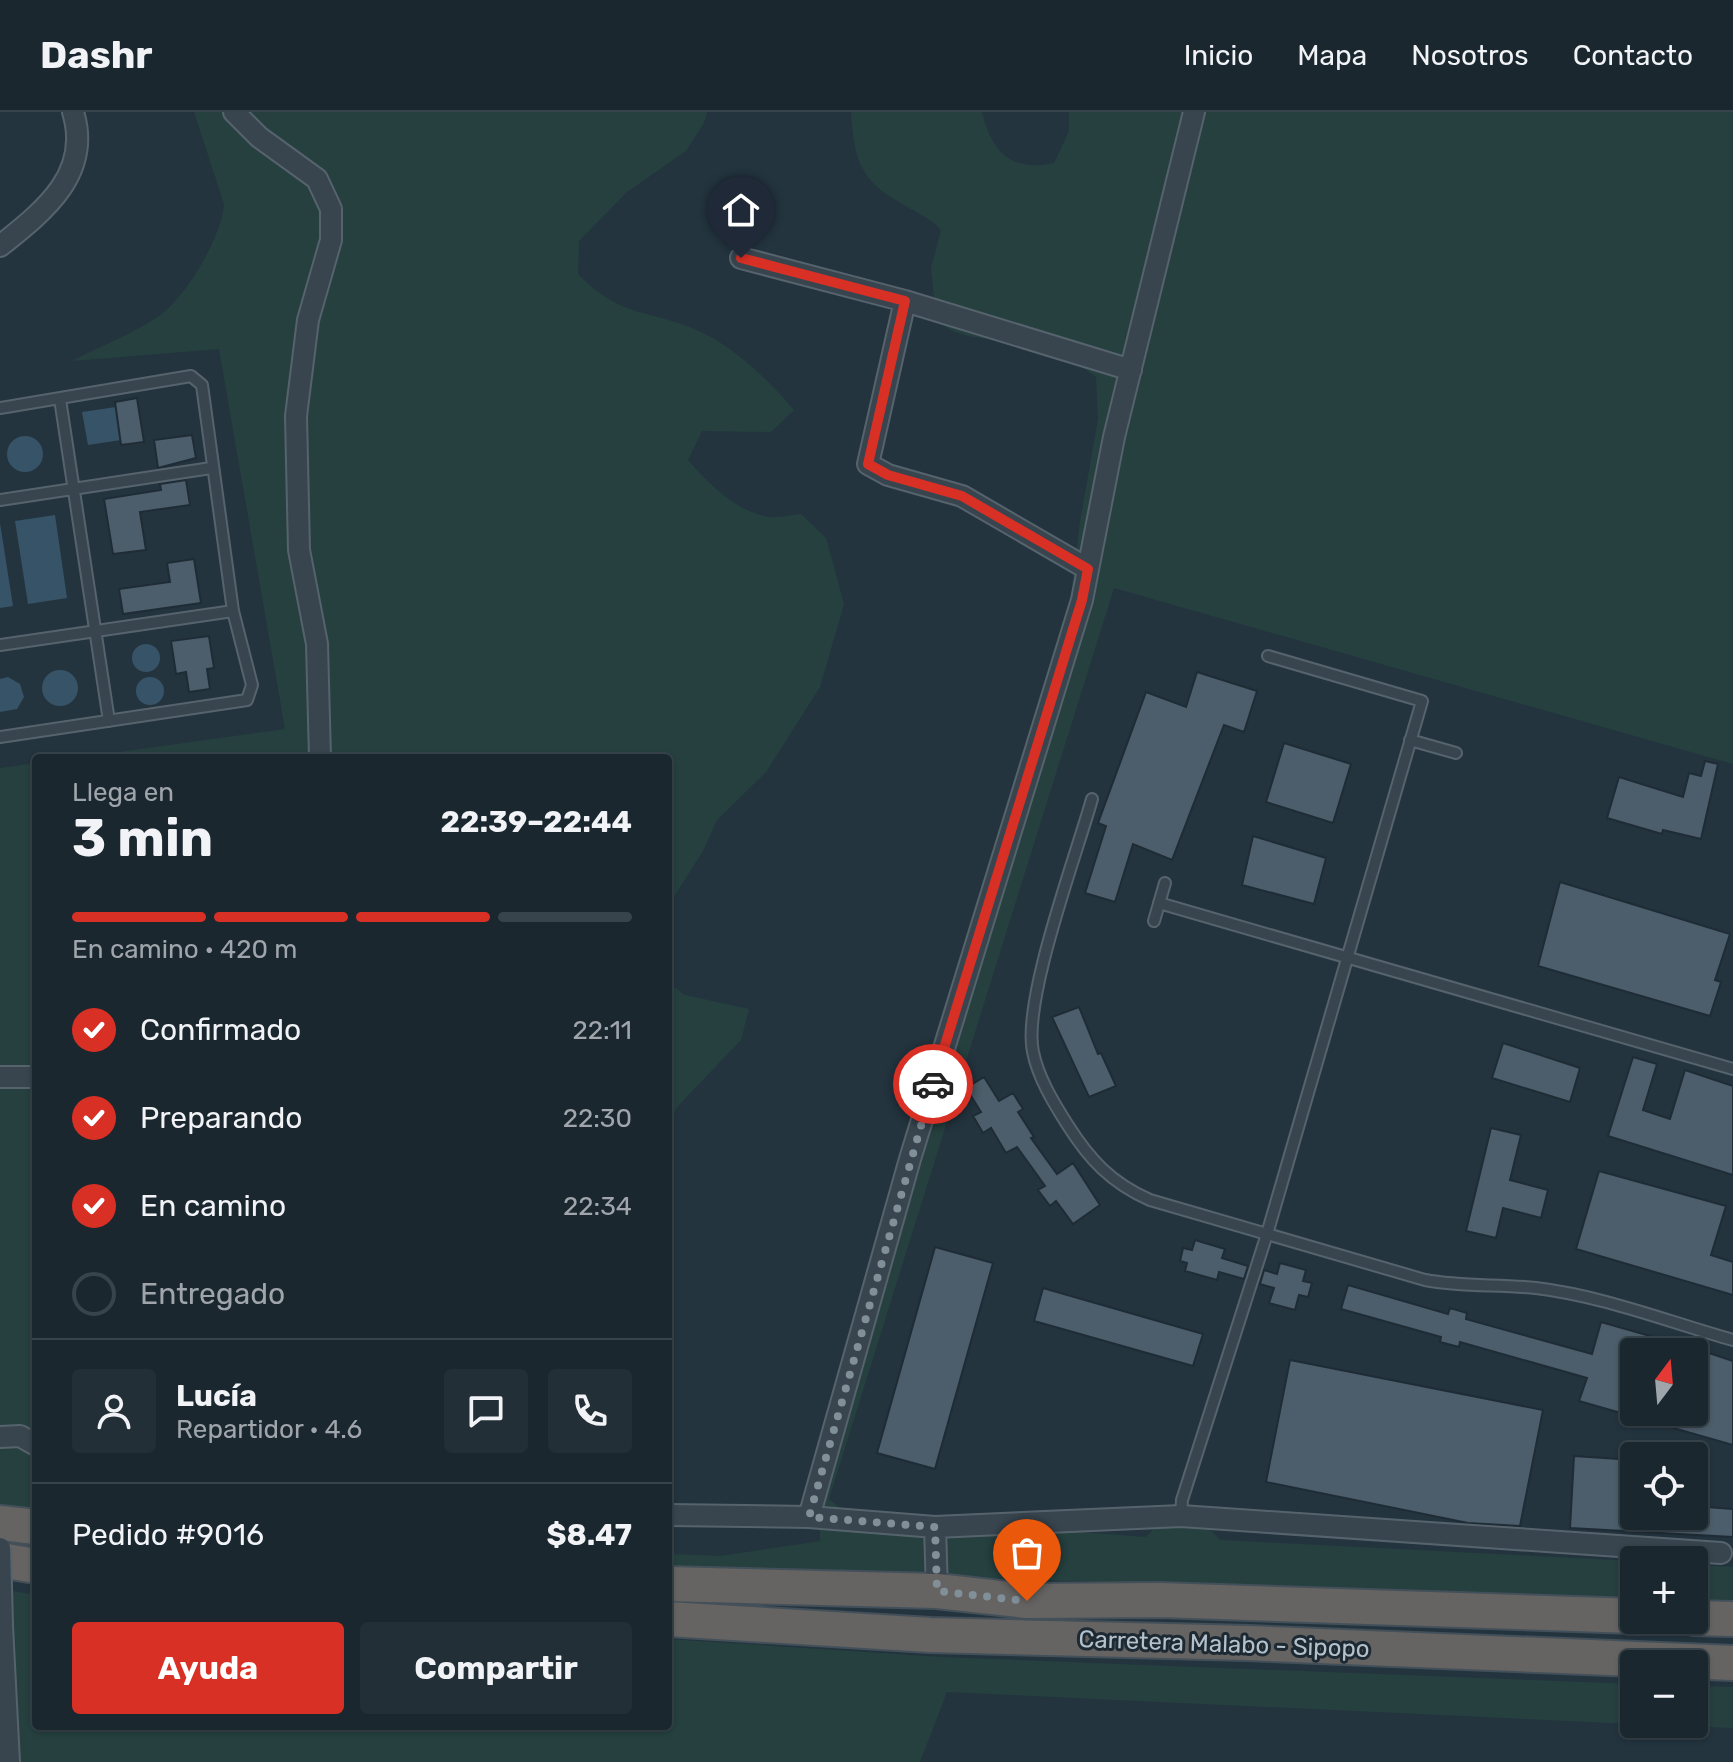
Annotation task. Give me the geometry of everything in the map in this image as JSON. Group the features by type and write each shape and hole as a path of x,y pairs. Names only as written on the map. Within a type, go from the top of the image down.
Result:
{"highway":[{"path":"0,1523 32,1527"},
{"path":"0,1560 32,1565"},
{"name":"Carretera Malabo - Sipopo","path":"672,1584 937,1591 1027,1601 1160,1600 1620,1616"},
{"path":"1708,1618 1733,1619"},
{"name":"Carretera Malabo - Sipopo","path":"672,1619 930,1635 1248,1643 1733,1663"}],"street":[{"path":"0,246 39,214 71,173 80,148 73,112"},
{"path":"234,112 259,137 317,179 331,209 331,240 308,320 296,416 299,550 317,644 320,754"},
{"path":"809,1517 910,1159 1082,600 1131,370 1194,112"},
{"path":"741,258 905,301 1131,370"},
{"path":"905,301 868,464 888,475 962,496 1088,569"},
{"path":"0,1077 32,1077"},
{"path":"0,1437 20,1436 32,1443"},
{"path":"672,1515 809,1517 935,1527 1181,1516 1721,1553"},
{"path":"935,1527 937,1591"},
{"path":"0,1548 9,1762"}],"lane":[{"path":"0,408 191,376 197,379 202,385 233,611 252,685 247,700 0,737"},
{"path":"60,399 109,721"},
{"path":"0,500 211,468"},
{"path":"0,645 233,611"},
{"path":"1181,1516 1182,1500 1267,1234 1422,701 1268,656"},
{"path":"1410,740 1456,753"},
{"path":"1092,799 1032,1013 1033,1054 1041,1076 1082,1148 1114,1181 1150,1200 1425,1280 1451,1285 1534,1288 1563,1293 1733,1340"},
{"path":"1154,921 1165,883"},
{"path":"1159,903 1733,1069"}],"green space":[{"path":"194,112 707,112 704,123 686,151 627,192 579,241 578,274 594,289 623,306 681,324 726,346 762,376 794,410 771,432 702,431 688,460 714,487 746,509 770,517 801,514 826,538 844,604 820,687 766,772 717,820 703,851 672,900 672,754 105,754 285,729 219,349 72,361 155,319 178,298 209,250 222,218 224,204"},
{"path":"851,112 982,112 991,139 998,149 1015,162 1039,165 1054,163 1069,131 1069,112 1733,112 1733,764 1114,588 829,1499 849,1515 1146,1537 1182,1500 1220,1540 1620,1560 1620,1600 975,1578 677,1574 672,1581 672,1554 720,1556 820,1541 820,1458 1070,604 1080,521 1098,419 1096,377 1064,354 1043,344 960,334 936,320 931,268 941,230 875,184 857,154"},
{"path":"32,764 32,1540 0,1537 0,768"},
{"path":"672,986 685,995 749,1009 741,1040 677,1107 672,1119"},
{"path":"1708,1566 1733,1567 1733,1603 1708,1602"},
{"path":"0,1589 32,1594 32,1730 672,1730 672,1639 941,1657 1620,1683 1620,1723 947,1692 920,1762 0,1762"},
{"path":"1708,1686 1733,1687 1733,1728 1708,1727"}],"water":[{"path":"116,407 121,440 88,445 82,412"},
{"path":"25,436 37,442 43,454 37,466 25,472 13,466 7,454 13,442"},
{"path":"55,515 67,598 28,604 15,521"},
{"path":"0,523 13,606 0,608"},
{"path":"146,644 156,648 160,658 156,668 146,672 136,668 132,658 136,648"},
{"path":"60,670 72,676 78,688 72,700 60,706 48,700 42,688 48,676"},
{"path":"8,677 20,684 24,697 17,709 0,712 0,679"},
{"path":"150,677 160,681 164,691 160,701 150,705 140,701 136,691 140,681"}],"building":[{"path":"137,398 144,442 121,445 115,402"},
{"path":"192,435 196,458 158,468 154,440"},
{"path":"186,480 190,505 140,512 146,550 113,554 104,499 161,490 160,484"},
{"path":"194,559 201,603 123,614 119,589 170,582 167,563"},
{"path":"209,636 214,668 207,669 210,689 189,692 186,672 176,674 171,641"},
{"path":"1197,672 1257,691 1244,732 1224,725 1172,860 1133,844 1115,902 1085,893 1106,826 1098,823 1146,692 1186,707"},
{"path":"1284,743 1351,764 1333,823 1266,802"},
{"path":"1705,761 1718,764 1701,839 1663,830 1662,834 1607,818 1619,777 1683,797 1689,773 1701,776"},
{"path":"1253,836 1326,858 1314,904 1242,885"},
{"path":"1560,882 1730,934 1715,980 1721,982 1710,1016 1538,966"},
{"path":"1079,1007 1098,1054 1101,1053 1116,1086 1089,1097 1052,1017"},
{"path":"1503,1043 1580,1068 1570,1102 1492,1078"},
{"path":"1633,1057 1657,1064 1643,1110 1670,1119 1685,1070 1733,1086 1733,1175 1608,1136"},
{"path":"984,1077 999,1101 1013,1093 1023,1109 1018,1112 1034,1137 1031,1138 1057,1174 1073,1163 1100,1205 1073,1224 1056,1201 1050,1206 1038,1190 1045,1186 1017,1147 1006,1153 991,1128 983,1133 973,1116 981,1112 966,1088"},
{"path":"1491,1128 1521,1135 1510,1180 1548,1190 1541,1218 1503,1208 1496,1238 1466,1231"},
{"path":"1599,1171 1726,1206 1711,1255 1733,1262 1733,1295 1576,1249"},
{"path":"1195,1240 1225,1249 1222,1258 1248,1266 1244,1279 1219,1272 1217,1280 1185,1271 1187,1263 1180,1261 1183,1248 1192,1250"},
{"path":"935,1247 993,1263 935,1469 877,1453"},
{"path":"1280,1263 1306,1270 1303,1281 1312,1283 1308,1297 1299,1295 1295,1310 1269,1303 1274,1288 1260,1284 1264,1270 1277,1274"},
{"path":"1348,1285 1448,1314 1450,1308 1467,1313 1466,1319 1592,1354 1601,1322 1657,1338 1620,1338 1620,1413 1579,1401 1587,1378 1460,1342 1459,1347 1440,1342 1441,1337 1341,1309"},
{"path":"1043,1288 1203,1334 1193,1366 1034,1321"},
{"path":"1708,1353 1733,1361 1733,1445 1666,1426 1708,1426"},
{"path":"1290,1360 1543,1410 1520,1526 1468,1523 1266,1482"},
{"path":"1574,1456 1620,1459 1620,1530 1708,1530 1708,1507 1733,1509 1733,1537 1570,1528"}],"way so far":[{"path":"933,1084 809,1517 935,1527 937,1591 1027,1601"}],"route":[{"path":"741,258 905,301 868,464 888,475 962,496 1088,569 1082,600 933,1084"}]}
